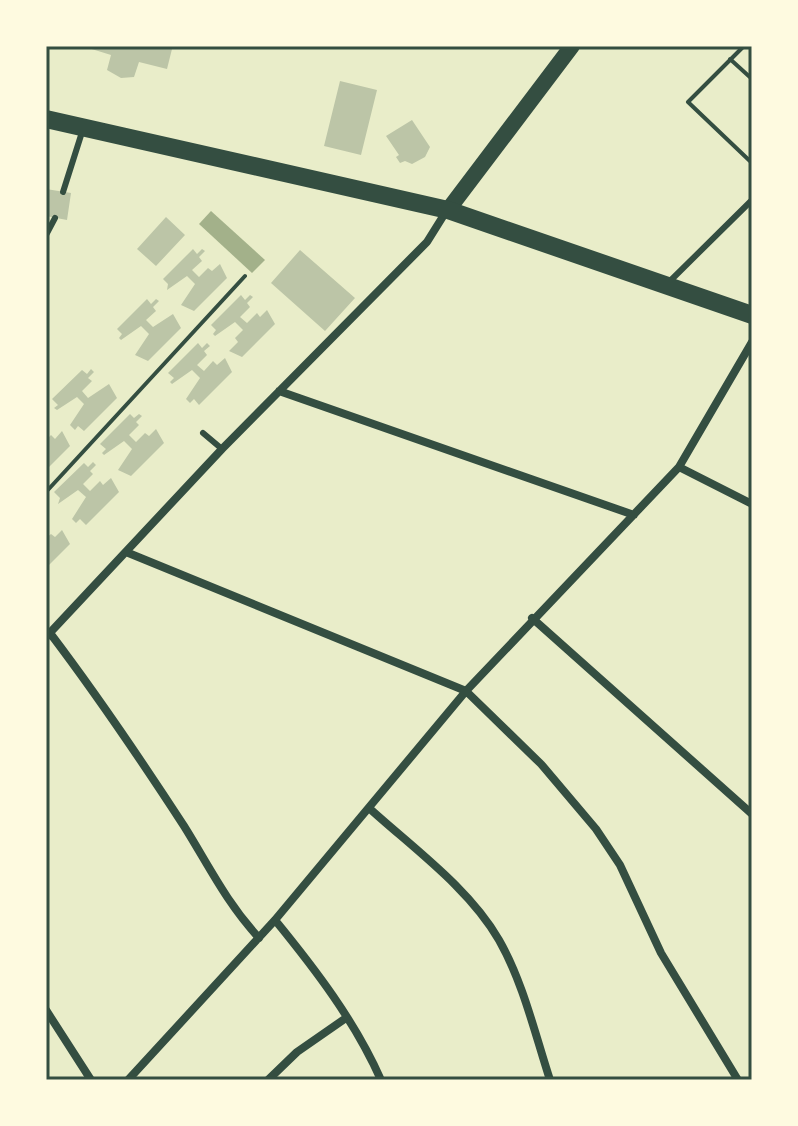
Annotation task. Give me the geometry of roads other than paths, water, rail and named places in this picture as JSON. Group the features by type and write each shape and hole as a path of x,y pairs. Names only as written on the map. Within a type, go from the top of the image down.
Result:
{"main road":[{"path":"448,210 572,46"},
{"path":"46,119 448,210 752,315"}],"street":[{"path":"259,938 223,896 187,831 113,716 48,635 222,449 427,242 448,210"},
{"path":"128,1080 275,920 466,691 532,618 679,467 752,342"},
{"path":"279,391 634,515"},
{"path":"679,467 752,504"},
{"path":"126,552 466,691 541,764 596,829 620,865 661,953 738,1080"},
{"path":"532,618 752,814"},
{"path":"369,808 462,893 489,924 509,961 550,1080"},
{"path":"275,920 313,967 381,1080"},
{"path":"46,1010 91,1080"},
{"path":"268,1080 297,1052 346,1018"}],"lane":[{"path":"63,192 83,129"},
{"path":"666,286 752,200"},
{"path":"46,235 55,218"},
{"path":"203,433 222,449"}]}
